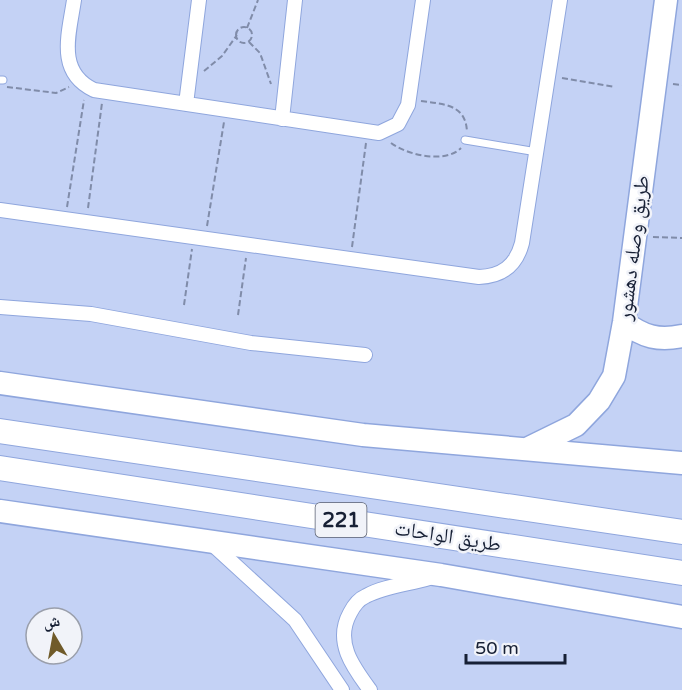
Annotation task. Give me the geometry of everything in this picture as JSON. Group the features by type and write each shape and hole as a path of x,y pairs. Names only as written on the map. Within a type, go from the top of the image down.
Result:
{"highway":[{"name":"طريق الواحات","path":"0,431 682,532"},
{"name":"طريق الواحات","path":"0,468 682,573"}],"main road":[{"name":"طريق وصله دهشور","path":"524,450 576,425 599,401 614,376 624,322 666,0"},
{"path":"624,322 644,336 671,338 682,336"},
{"path":"0,383 363,435 682,463"},
{"path":"0,511 441,575 682,617"}],"street":[{"path":"74,0 67,56 80,81 104,92 374,133 398,124 405,115 410,99 423,0"},
{"path":"186,104 199,0"},
{"path":"282,119 295,0"},
{"path":"0,210 479,277 502,273 519,255 560,0"},
{"path":"0,307 91,314 251,343 365,355"},
{"path":"210,541 295,620 342,690"},
{"path":"370,690 350,660 345,647 344,632 351,611 366,596 441,575"}],"lane":[{"path":"465,140 537,152"}],"path":[{"path":"247,28 258,0"},
{"path":"190,76 204,71 216,62 237,35 238,30 247,28"},
{"path":"247,28 252,34 249,42"},
{"path":"237,35 241,43 249,42"},
{"path":"249,42 260,53 272,86 283,104"},
{"path":"549,76 615,87"},
{"path":"2,80 6,87 13,90 56,93 80,81 85,97 66,219"},
{"path":"86,222 104,92"},
{"path":"351,259 374,133 403,150 443,157 457,152 465,140 466,120 453,106 410,99"},
{"path":"184,305 226,111"},
{"path":"635,236 682,238"},
{"path":"238,315 248,245"}]}
